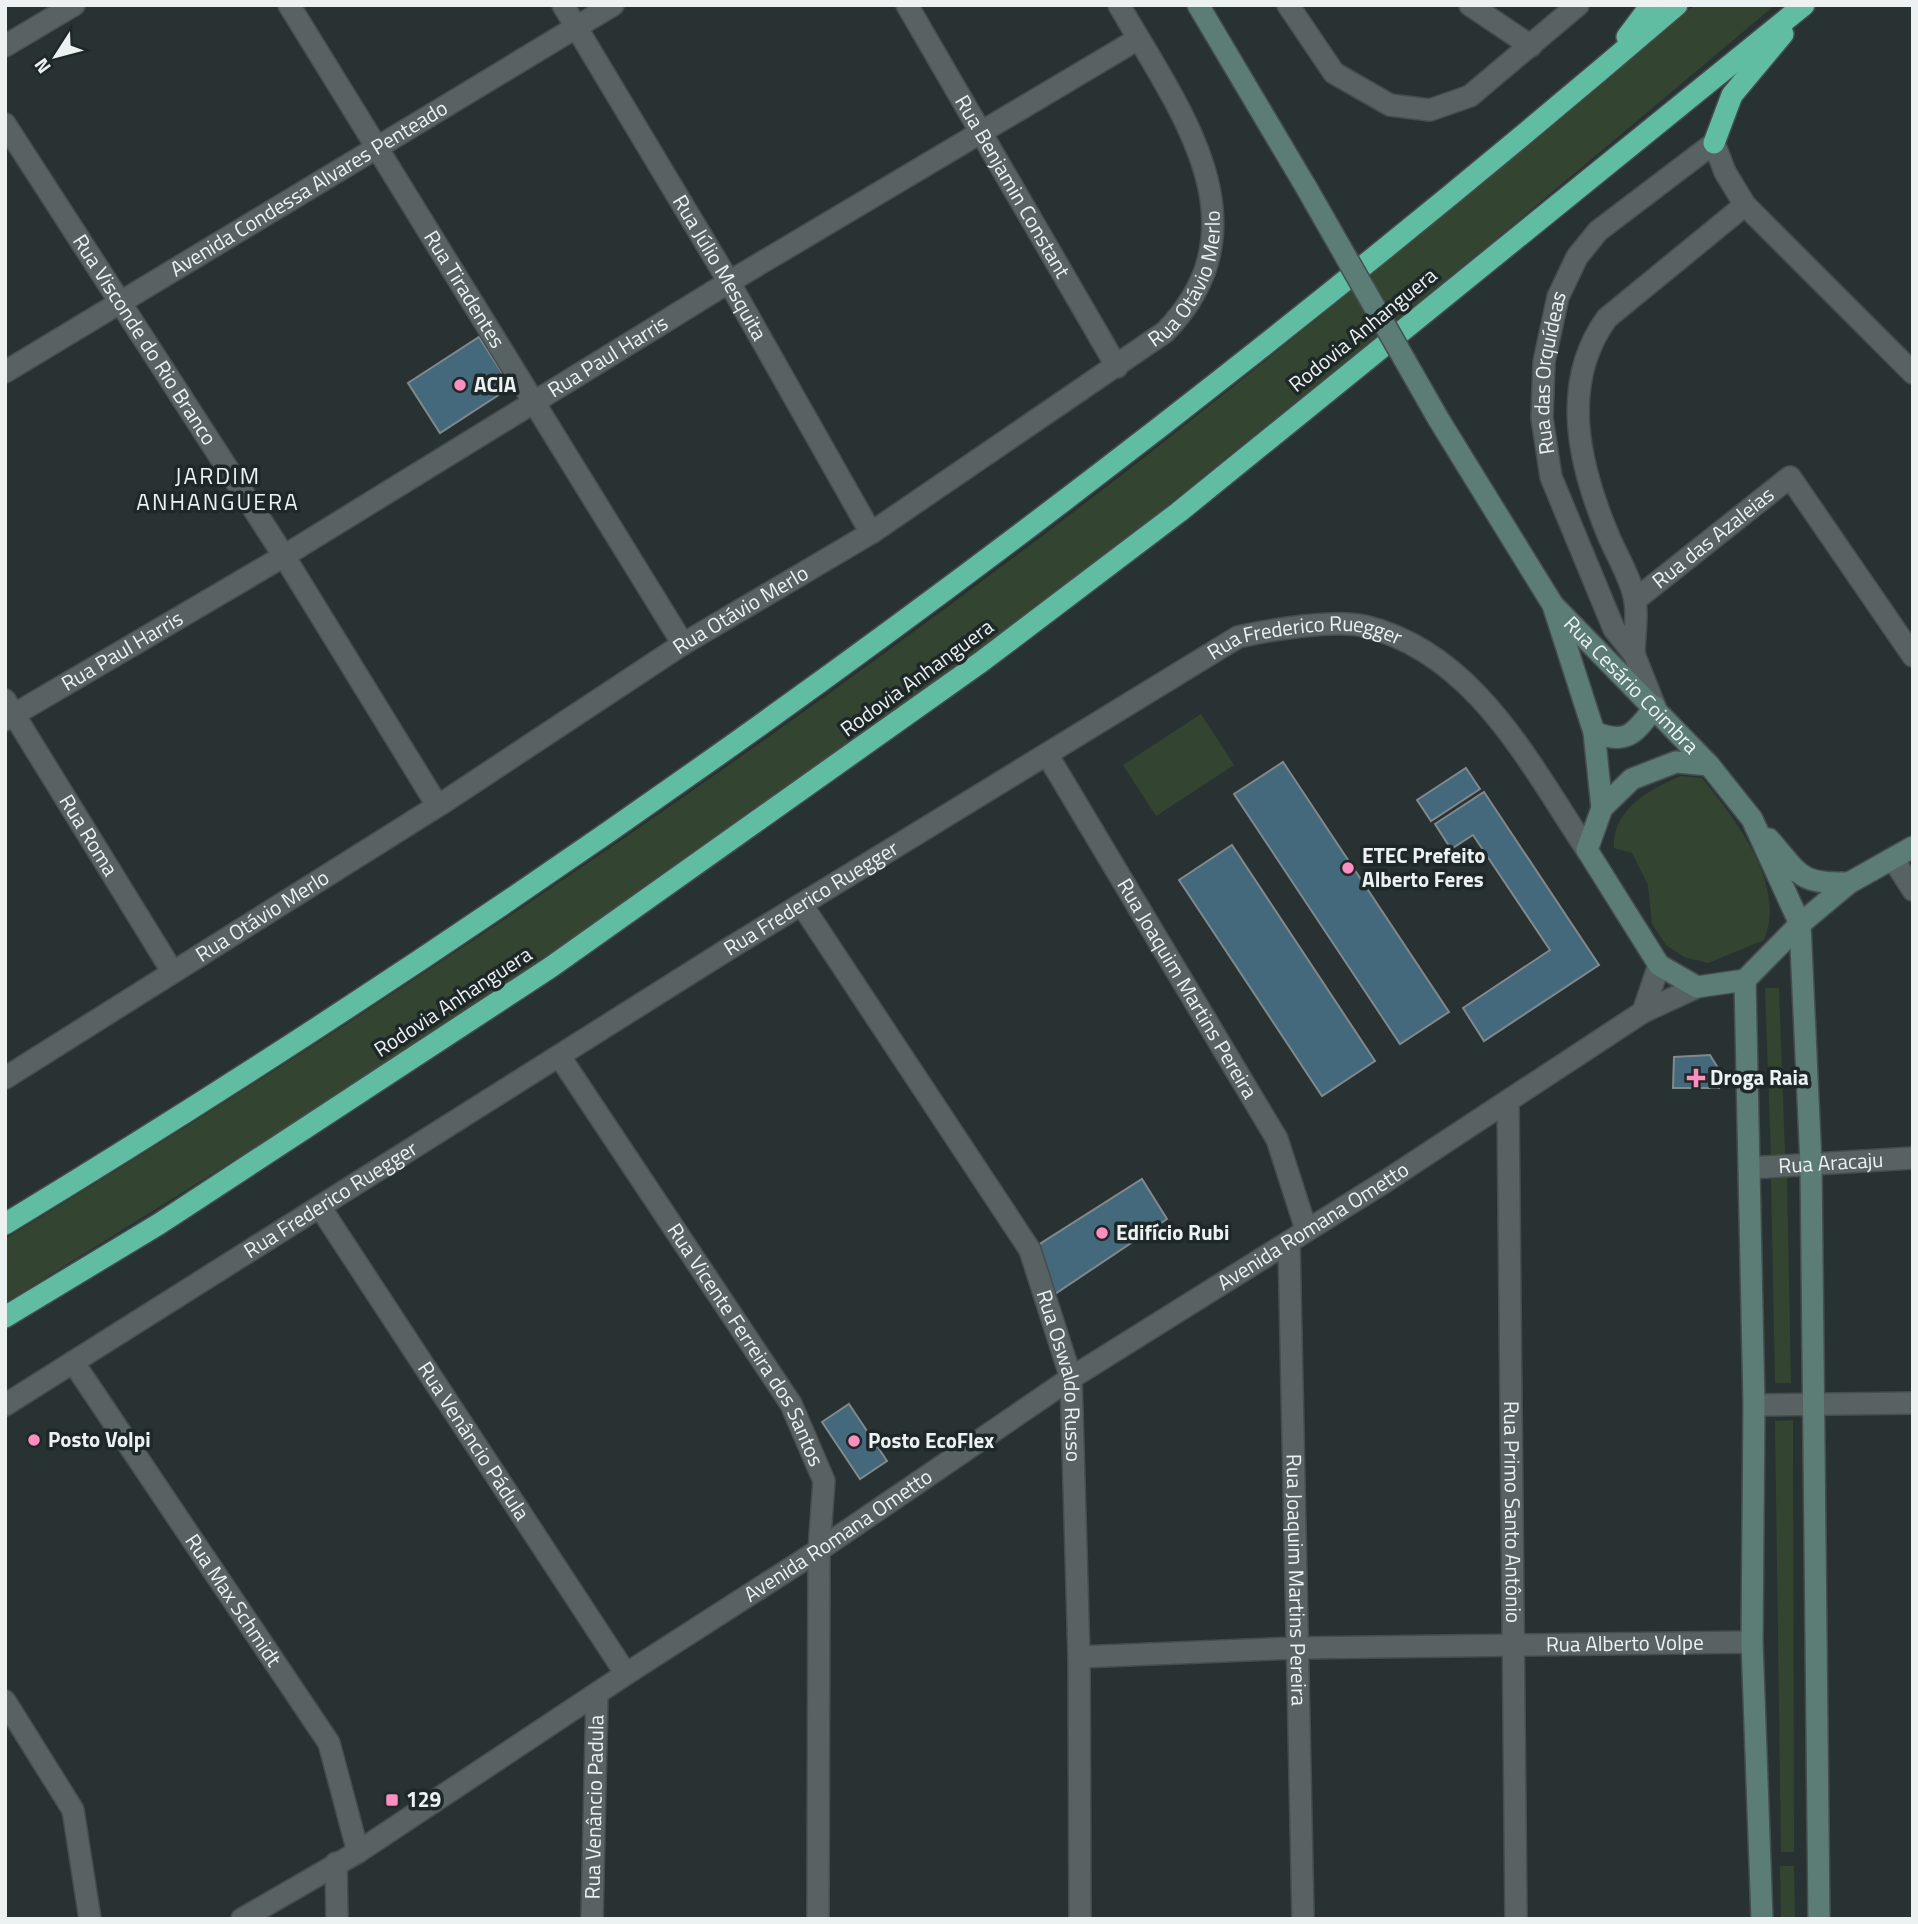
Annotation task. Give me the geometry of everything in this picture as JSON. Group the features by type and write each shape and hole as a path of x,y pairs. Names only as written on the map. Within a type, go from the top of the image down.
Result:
{"highway":[{"path":"1605,67 1651,5"},
{"path":"5,1224 119,1155 577,853 936,599 1325,296 1677,5"},
{"path":"1714,143 1732,95 1805,5"},
{"name":"Rodovia Anhanguera","path":"5,1317 159,1224 551,967 981,662 1179,512 1805,5"},
{"path":"5,1217 119,1155"}],"street":[{"path":"5,46 74,5"},
{"name":"Rua Tiradentes","path":"289,5 683,644"},
{"name":"Rua Júlio Mesquita","path":"563,5 729,282 871,533"},
{"name":"Avenida Condessa Alvares Penteado","path":"5,372 613,5"},
{"name":"Rua Benjamin Constant","path":"907,5 1117,367"},
{"name":"Rua Otávio Merlo","path":"5,1078 437,805 683,644 871,533 1165,332 1186,310 1207,268 1215,218 1208,180 1188,126 1119,5"},
{"path":"1198,5 1439,420 1553,605 1594,732 1602,808 1587,850 1659,965 1697,987 1745,980 1800,924 1850,883 1913,847"},
{"path":"1288,5 1334,73 1390,105 1430,110 1470,96 1578,5"},
{"path":"1470,5 1531,46"},
{"name":"Rua Paul Harris","path":"8,712 284,556 729,282 1138,39"},
{"name":"Rua Visconde do Rio Branco","path":"5,124 284,556 437,805"},
{"path":"1714,143 1725,172 1745,205 1913,373"},
{"name":"Rua das Orquídeas","path":"1655,707 1634,654 1614,629 1551,477 1542,418 1544,362 1558,297 1577,257 1598,231 1714,143"},
{"name":"Rua das Orquídeas","path":"1634,654 1635,600 1596,507 1586,474 1578,422 1581,371 1590,342 1607,318 1745,205"},
{"name":"Rua das Azaleias","path":"1635,600 1790,477 1913,656"},
{"name":"Rua Cesário Coimbra","path":"1553,605 1709,765"},
{"name":"Rua Frederico Ruegger","path":"5,1405 910,836 1048,756 1202,656 1238,637 1276,628 1362,625 1417,644 1464,680 1496,716 1587,850"},
{"path":"1594,732 1610,739 1622,739 1636,730 1655,707"},
{"name":"Rua Roma","path":"8,712 172,971"},
{"name":"Rua Joaquim Martins Pereira","path":"1048,756 1277,1139 1298,1236 1296,1648 1303,1919"},
{"path":"1602,808 1632,779 1676,762 1709,765 1752,820 1803,878 1818,884 1850,883"},
{"path":"1752,820 1800,924 1811,1164 1819,1919"},
{"path":"1893,859 1913,890"},
{"name":"Rua Oswaldo Russo","path":"802,905 1030,1250 1071,1378 1079,1657 1080,1919"},
{"path":"1643,1012 1659,965"},
{"path":"1745,980 1754,1405 1752,1642 1762,1919"},
{"name":"Avenida Romana Ometto","path":"242,1919 358,1852 819,1550 1071,1378 1508,1102 1643,1012 1697,987"},
{"name":"Rua Vicente Ferreira dos Santos","path":"560,1057 791,1404 824,1481 819,1550 818,1919"},
{"name":"Rua Primo Santo Antônio","path":"1508,1102 1516,1919"},
{"name":"Rua Aracaju","path":"1749,1168 1913,1158"},
{"name":"Rua Venâncio Pádula","path":"320,1208 626,1674"},
{"name":"Rua Max Schmidt","path":"73,1362 329,1742 358,1852"},
{"path":"1754,1405 1913,1403"},
{"name":"Rua Alberto Volpe","path":"1079,1657 1296,1648 1752,1642"},
{"name":"Rua Venâncio Padula","path":"592,1919 597,1694"},
{"path":"6,1705 73,1810 90,1919"},
{"path":"336,1863 337,1919"}],"green space":[{"path":"1695,5 1775,5 1489,245 1092,567 957,666 589,927 300,1119 5,1303 5,1239 275,1070 541,895 802,713 931,619 1220,397"},
{"path":"1201,714 1234,765 1156,816 1123,765"},
{"path":"1681,776 1702,778 1729,813 1754,854 1769,897 1769,919 1764,940 1708,963 1684,957 1666,945 1652,924 1648,885 1632,853 1614,848 1619,822 1635,802 1657,787"},
{"path":"1765,988 1779,988 1785,1154 1771,1155"},
{"path":"1787,1177 1791,1383 1775,1383 1771,1179"},
{"path":"1793,1420 1794,1852 1781,1852 1775,1421"},
{"path":"1780,1866 1794,1866 1795,1919 1781,1919"}],"building":[{"name":"ACIA","path":"479,337 511,387 440,433 408,383"},
{"path":"1283,762 1449,1012 1400,1044 1234,794"},
{"path":"1466,768 1480,789 1431,821 1417,800"},
{"path":"1484,792 1599,965 1484,1041 1463,1008 1550,950 1473,835 1451,849 1435,824"},
{"path":"1232,845 1375,1061 1322,1096 1179,880"},
{"name":"Droga Raia","path":"1710,1055 1718,1068 1719,1088 1673,1088 1674,1057"},
{"name":"Edifício Rubi","path":"1142,1179 1167,1219 1055,1294 1035,1247"},
{"name":"Posto EcoFlex","path":"849,1404 887,1461 860,1479 822,1422"}],"place":[{"name":"ACIA","path":"460,385"},
{"name":"ETEC Prefeito Alberto Feres","path":"1348,868"},
{"name":"Droga Raia","path":"1696,1078"},
{"name":"Edifício Rubi","path":"1102,1233"},
{"name":"Posto Volpi","path":"34,1440"},
{"name":"Posto EcoFlex","path":"854,1441"},
{"name":"129","path":"392,1800"}],"district":[{"name":"JARDIM ANHANGUERA","path":"218,489"}]}
